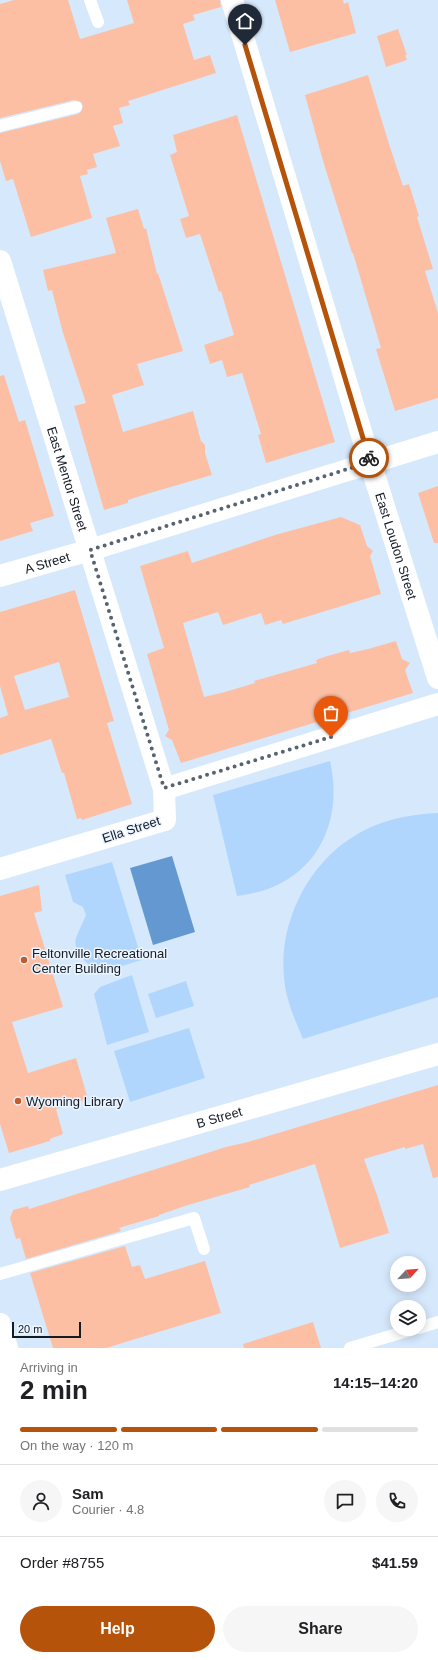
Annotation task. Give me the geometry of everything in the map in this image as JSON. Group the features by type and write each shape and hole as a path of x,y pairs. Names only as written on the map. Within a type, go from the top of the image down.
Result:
{"street":[{"name":"East Loudon Street","path":"232,0 370,462 438,678"},
{"name":"East Mentor Street","path":"0,261 164,788"},
{"name":"A Street","path":"0,576 90,550 438,442"},
{"path":"164,788 438,704"},
{"name":"Ella Street","path":"0,869 165,820 164,788"},
{"name":"B Street","path":"0,1180 438,1054"},
{"path":"0,1324 7,1348"}],"lane":[{"path":"90,0 98,22"},
{"path":"0,126 76,107"},
{"path":"0,1274 194,1218 204,1249"},
{"path":"426,1326 438,1322"},
{"path":"350,1348 390,1336"}],"shaded area":[{"path":"330,761 333,780 331,818 317,851 305,865 291,877 269,889 237,896 213,795"},
{"path":"438,813 438,997 303,1039 292,1013 287,996 284,970 285,944 291,919 301,895 315,873 332,853 353,837 376,825 391,820 414,815"},
{"path":"172,856 195,932 153,945 130,868"},
{"path":"112,862 142,960 108,969 100,969 93,967 86,962 77,949 75,942 76,938 86,915 83,907 73,902 65,875"},
{"path":"132,975 149,1032 107,1045 94,994 100,987"},
{"path":"186,981 194,1006 156,1018 148,994"},
{"path":"189,1028 205,1078 130,1102 114,1051"}],"building":[{"path":"14,0 68,0 80,39 134,23 127,0 220,0 221,7 193,15 195,20 183,24 194,60 210,55 216,73 128,101 130,105 119,108 123,123 113,126 120,146 93,154 97,167 87,170 88,174 80,176 92,218 31,237 13,179 6,181 0,161 0,133 78,114 81,112 83,106 81,102 74,100 0,118 0,4"},
{"path":"275,0 343,0 344,4 348,2 356,33 290,52"},
{"path":"398,29 407,55 405,55 407,60 386,67 377,36"},
{"path":"368,75 403,186 409,184 419,216 417,217 433,269 425,271 438,313 438,398 395,411 376,349 381,348 353,253 323,161 305,95"},
{"path":"237,115 335,442 266,463 258,435 261,434 242,373 227,377 222,360 210,364 204,345 234,335 221,291 219,292 200,234 186,238 180,219 189,216 170,155 177,152 173,135"},
{"path":"138,209 144,229 146,228 157,274 158,273 183,351 137,364 144,385 112,395 123,432 193,411 201,441 205,445 205,453 212,475 128,500 128,503 104,510 74,406 86,403 63,333 52,290 48,291 43,270 116,253 106,218"},
{"path":"4,375 19,422 25,420 54,516 30,523 33,531 0,541 0,376"},
{"path":"438,486 438,543 434,543 418,493"},
{"path":"341,517 360,525 367,546 373,551 370,556 381,594 283,624 281,620 265,625 261,613 223,625 218,612 183,623 204,697 255,683 254,681 317,663 316,660 324,657 349,650 350,653 368,649 396,641 402,659 410,663 405,670 413,693 181,763 172,740 165,736 169,730 147,654 164,648 140,566 188,551 192,563 275,535"},
{"path":"75,590 114,721 107,723 132,804 82,820 81,818 77,819 64,773 62,773 51,739 0,755 0,718 8,715 0,686 0,612","holes":["59,662 69,697 25,710 14,676"]},
{"path":"39,885 42,911 34,913 63,1007 12,1022 28,1073 76,1058 88,1099 56,1109 63,1134 50,1139 50,1141 9,1153 0,1124 0,896"},
{"path":"438,1085 438,1177 433,1178 423,1144 405,1149 405,1147 364,1159 389,1233 340,1248 315,1164 249,1185 250,1187 188,1205 159,1216 119,1228 121,1231 26,1259 20,1238 16,1239 10,1218 13,1210 28,1206 29,1209 226,1147 248,1142"},
{"path":"125,1246 132,1267 140,1265 145,1279 205,1261 221,1313 106,1348 53,1348 30,1273"},
{"path":"313,1322 321,1348 244,1348 243,1344"}],"way so far":[{"path":"331,737 164,788 90,550 370,462 369,458"}],"place":[{"name":"Feltonville Recreational Center Building","path":"24,960"},
{"name":"Wyoming Library","path":"18,1101"}],"route":[{"path":"245,45 369,458"}]}
